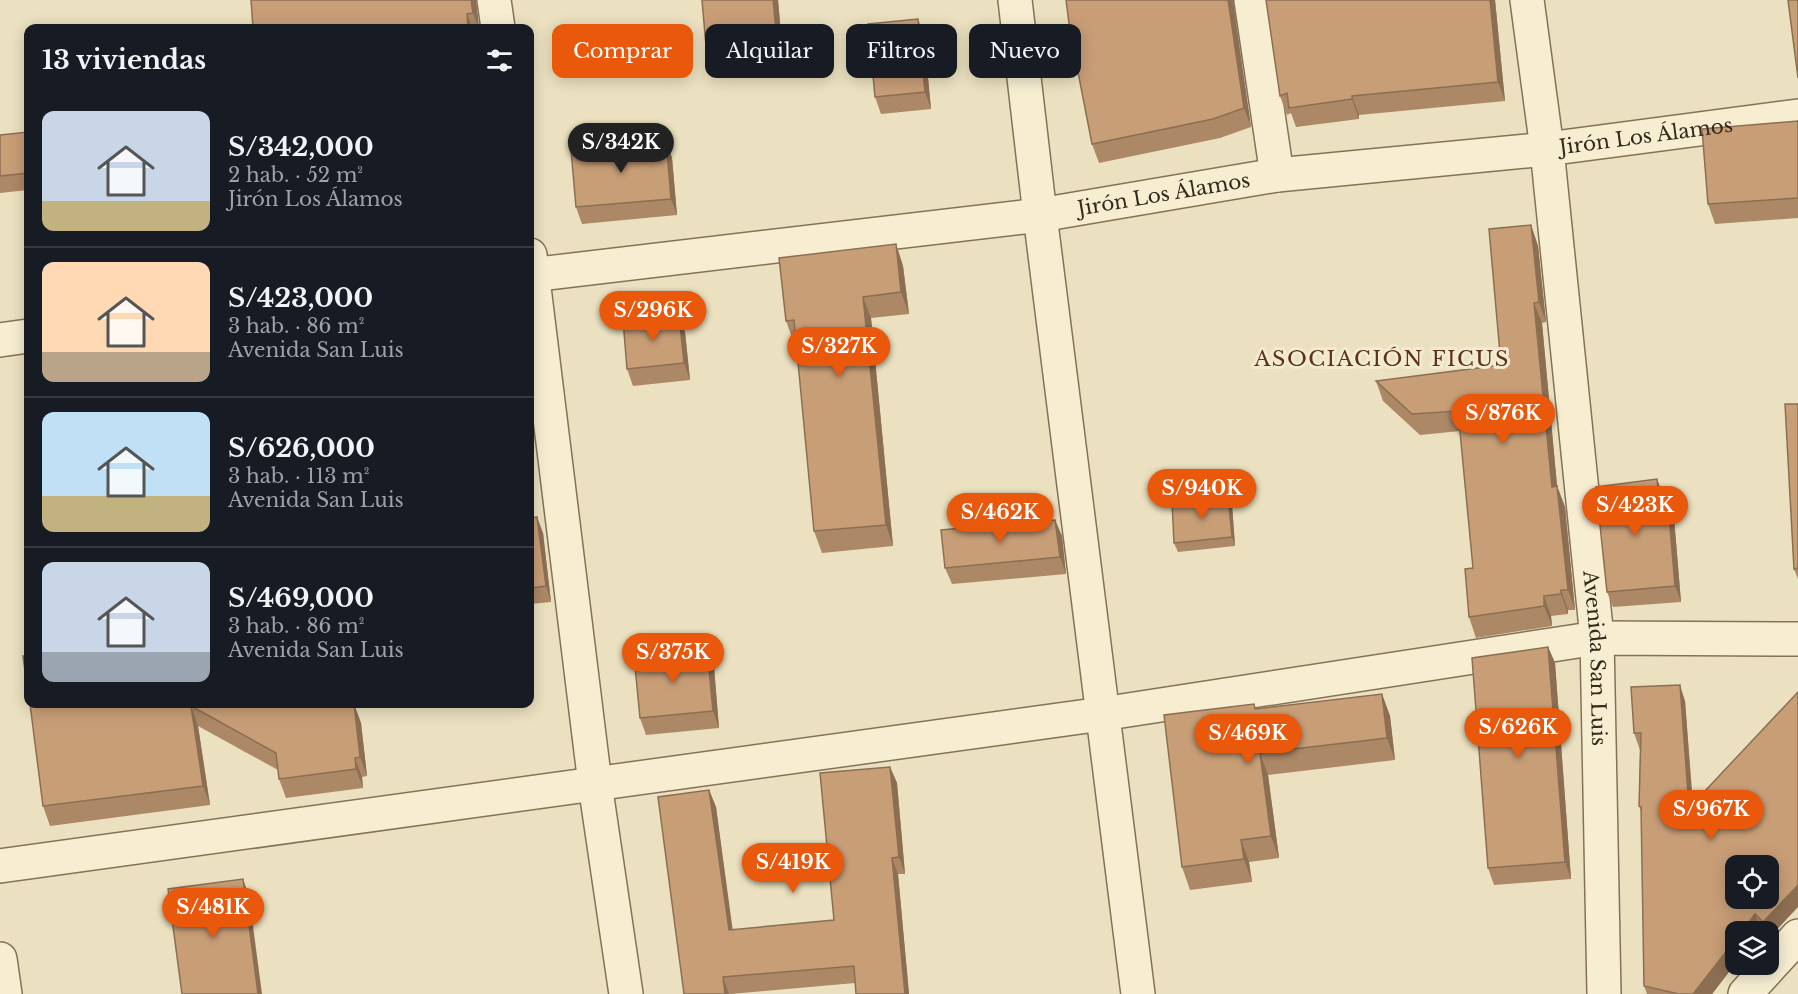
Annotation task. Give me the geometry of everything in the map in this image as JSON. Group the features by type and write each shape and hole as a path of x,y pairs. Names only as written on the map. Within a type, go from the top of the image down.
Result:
{"street":[{"path":"494,0 497,24"},
{"path":"1015,0 1138,994"},
{"path":"1251,0 1276,175"},
{"name":"Avenida San Luis","path":"1527,0 1547,149 1597,638 1604,994"},
{"name":"Jirón Los Álamos","path":"534,268 1040,215 1276,175 1547,149 1798,116"},
{"path":"534,300 595,784 626,994"},
{"path":"0,340 24,337"},
{"path":"0,866 1102,714 1597,638 1798,639"},
{"path":"1745,994 1798,936"},
{"path":"0,959 4,994"}],"building":[{"path":"251,0 471,0 473,13 467,14 468,24 253,24"},
{"path":"702,0 773,0 775,24 705,24 705,34"},
{"path":"1066,0 1228,0 1244,108 1213,119 1092,144 1079,78 1081,78 1081,24 1069,24"},
{"path":"1266,0 1490,0 1498,82 1352,96 1352,99 1289,108 1287,93 1280,96"},
{"path":"1788,0 1798,0 1798,78"},
{"path":"918,19 918,24 868,24"},
{"path":"873,78 924,78 925,92 875,97"},
{"path":"1798,121 1798,198 1708,204 1702,129"},
{"path":"24,132 24,173 0,176 0,135"},
{"path":"666,141 671,199 576,207 571,150"},
{"path":"1531,225 1539,302 1534,303 1552,487 1557,486 1568,590 1561,590 1561,594 1544,596 1544,606 1469,617 1465,569 1473,568 1458,411 1412,414 1376,381 1501,365 1489,229"},
{"path":"896,244 901,292 863,297 886,525 814,531 794,320 786,321 779,258"},
{"path":"679,315 684,363 627,369 623,320"},
{"path":"1785,404 1798,404 1798,568 1794,569"},
{"path":"1657,479 1659,504 1668,503 1675,586 1607,592 1596,487"},
{"path":"1228,496 1232,537 1174,543 1172,502"},
{"path":"534,517 537,517 546,586 534,588"},
{"path":"1055,520 1060,557 945,568 941,530"},
{"path":"1548,647 1565,862 1488,868 1472,658"},
{"path":"707,650 713,711 640,718 634,656"},
{"path":"1680,685 1689,808 1798,692 1798,885 1779,905 1779,855 1725,855 1725,909 1775,909 1764,921 1755,914 1750,921 1725,921 1725,953 1693,994 1679,994 1644,986 1641,807 1639,806 1641,733 1634,733 1631,687"},
{"path":"1382,694 1387,738 1260,753 1271,836 1241,840 1244,859 1182,867 1164,715 1254,704 1255,709"},
{"path":"31,708 191,708 203,786 43,806"},
{"path":"195,708 354,708 360,757 355,758 356,769 279,779 276,753"},
{"path":"890,767 899,857 892,858 905,994 856,994 854,966 723,977 725,994 684,994 658,797 709,790 729,930 834,920 820,773"},
{"path":"243,879 258,994 182,994 168,889"}],"district":[{"name":"ASOCIACIÓN FICUS","path":"1382,359"}]}
